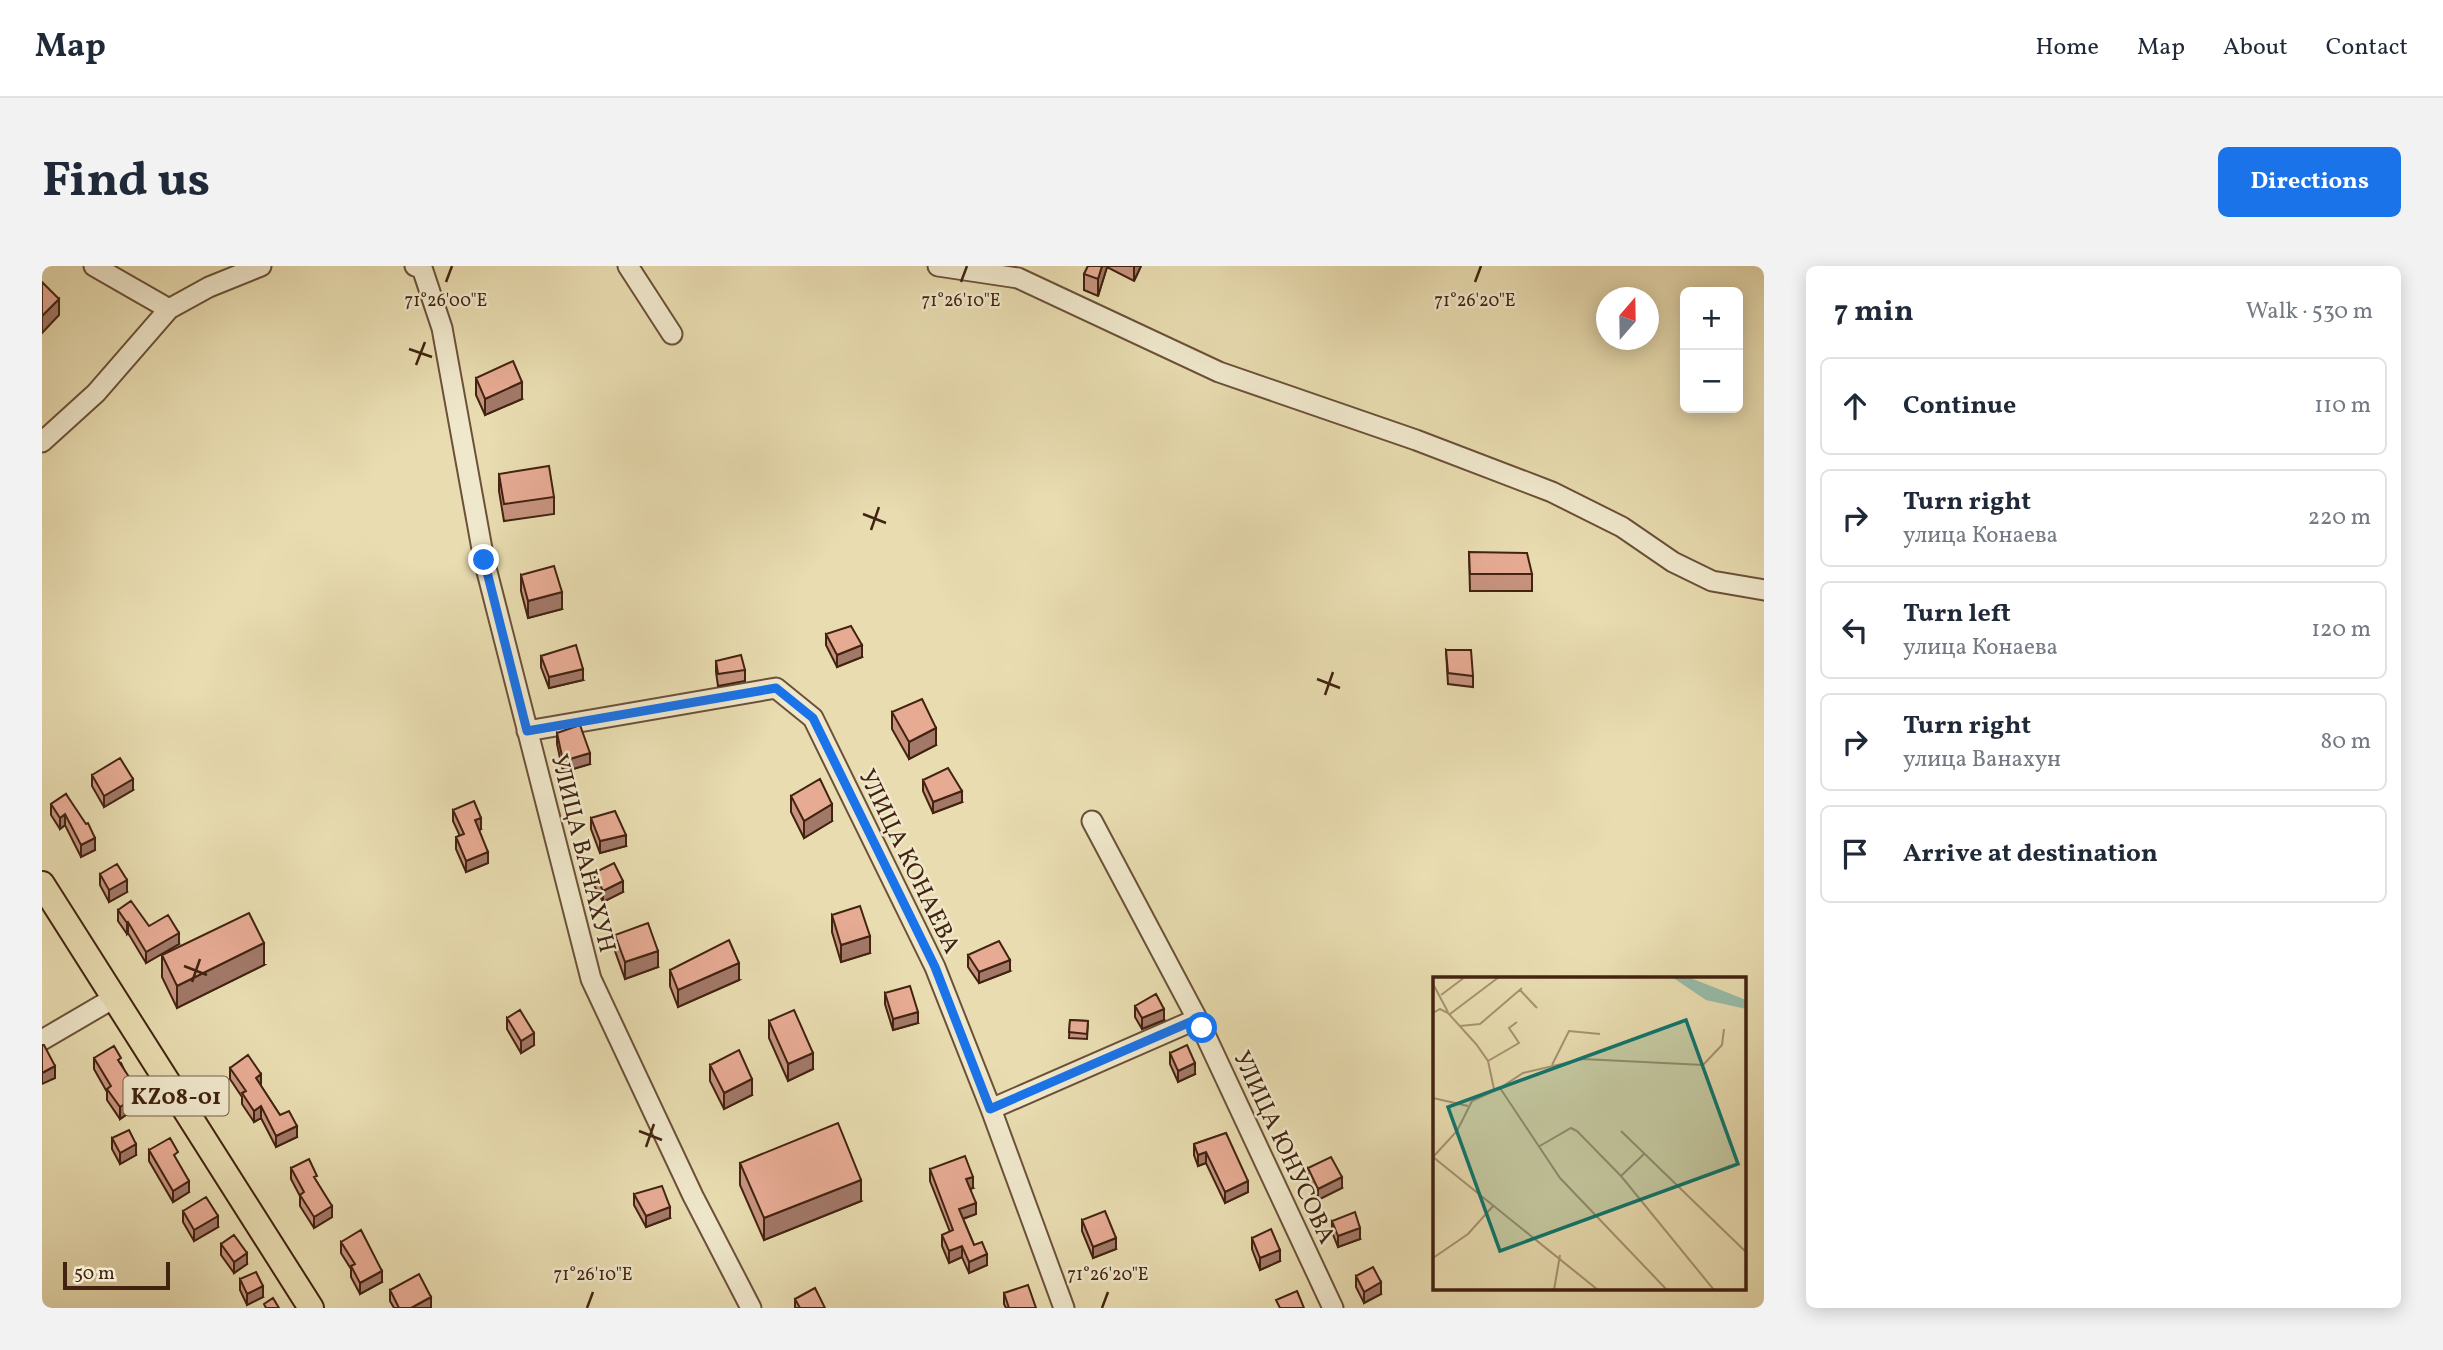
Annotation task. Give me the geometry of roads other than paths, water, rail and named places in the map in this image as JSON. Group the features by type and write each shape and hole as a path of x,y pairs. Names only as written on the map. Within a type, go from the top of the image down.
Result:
{"main road":[{"name":"KZ08-01","path":"42,884 311,1308"}],"street":[{"path":"94,266 169,309"},
{"path":"42,442 96,393 169,309 209,286 261,266"},
{"path":"628,266 672,334"},
{"path":"938,266 1017,278 1219,372 1416,440 1552,492 1622,527 1673,562 1713,581 1764,590"},
{"name":"УЛИЦА ВАНАХУН","path":"421,267 442,328 484,560 591,979 693,1196 751,1308"},
{"name":"УЛИЦА КОНАЕВА","path":"527,731 776,688 813,718 935,967 1064,1308"},
{"name":"УЛИЦА ЮНУСОВА","path":"1092,821 1197,1019 1333,1308"},
{"path":"42,1040 114,998"},
{"path":"990,1109 1197,1019"}]}
